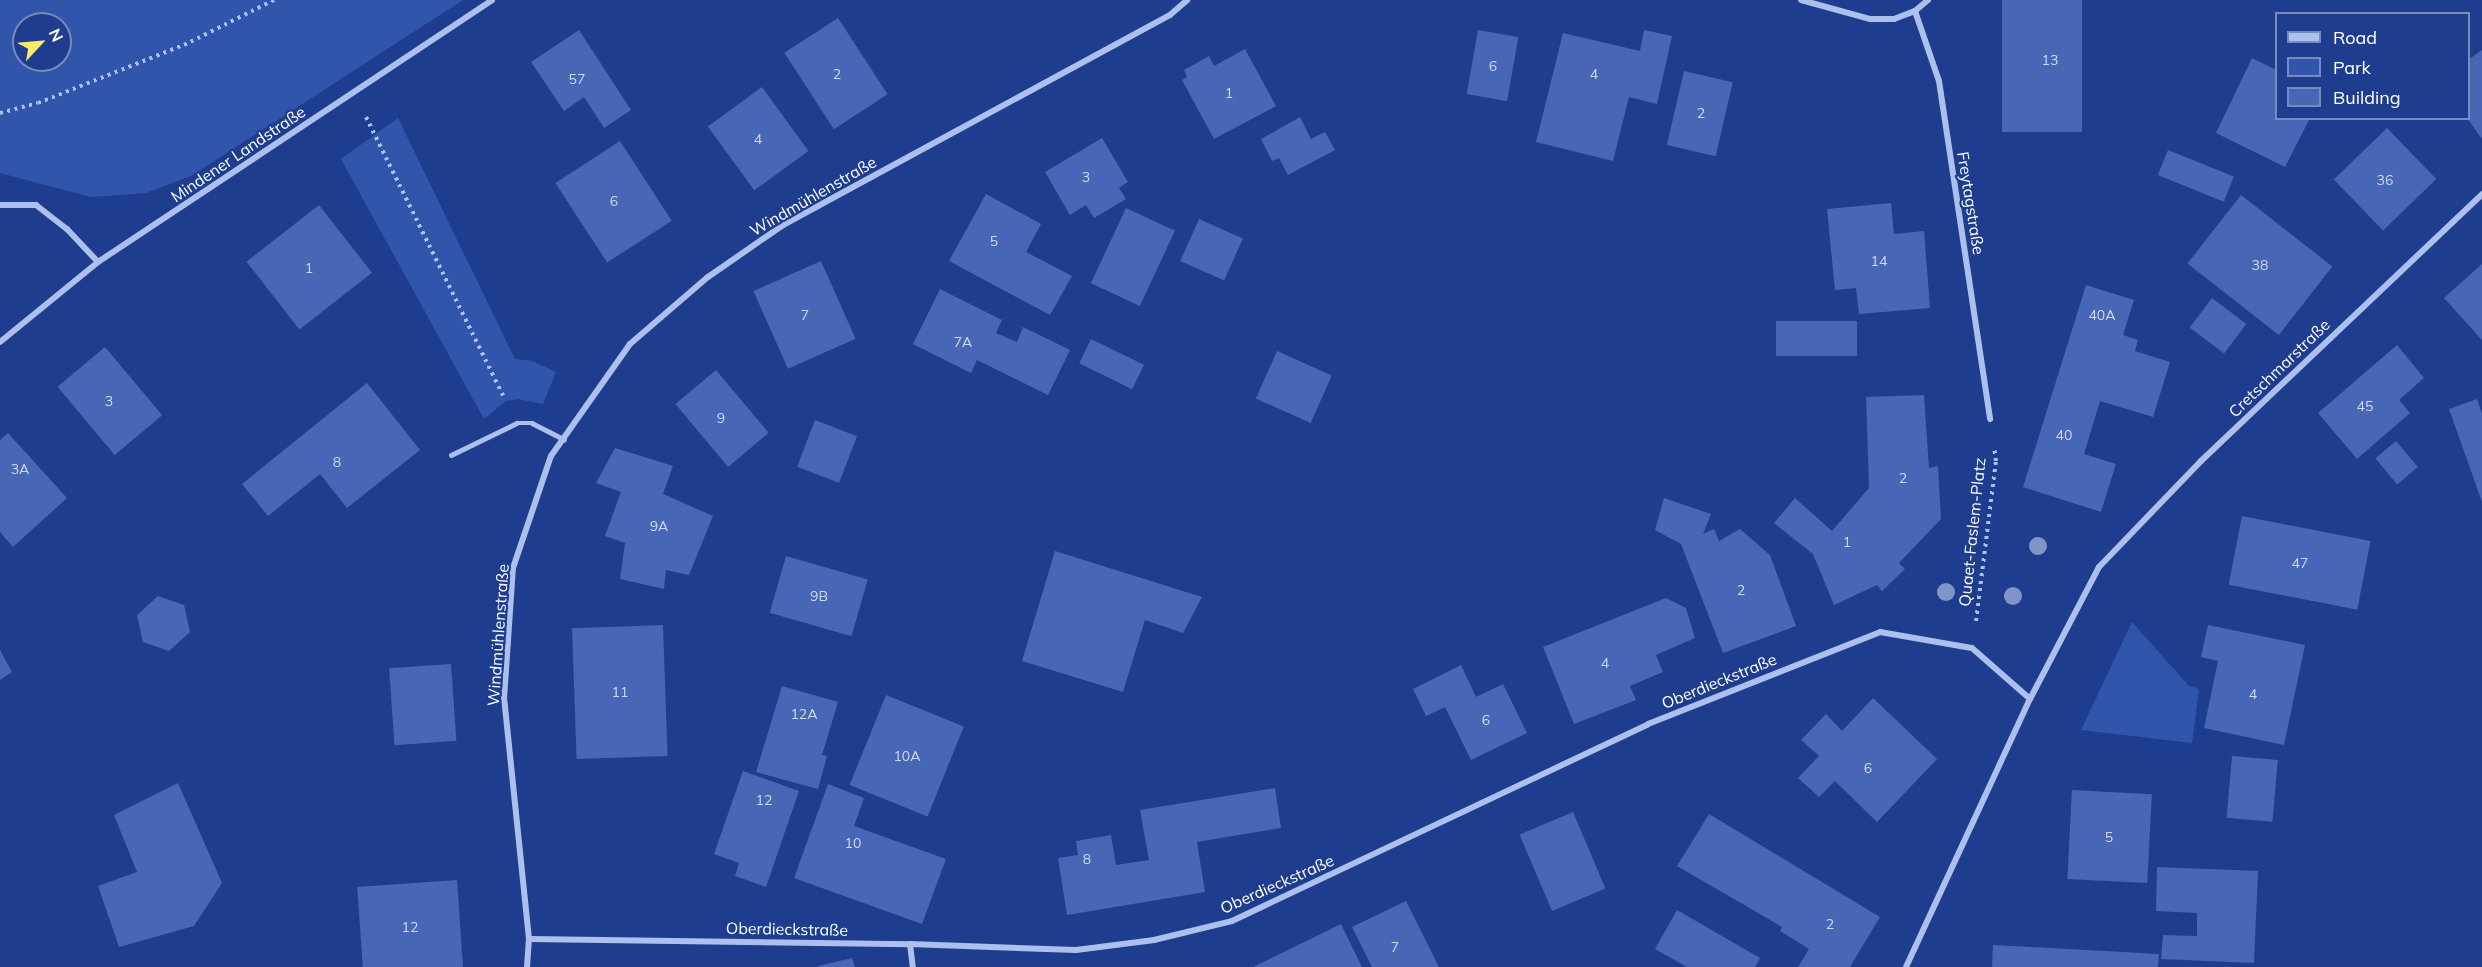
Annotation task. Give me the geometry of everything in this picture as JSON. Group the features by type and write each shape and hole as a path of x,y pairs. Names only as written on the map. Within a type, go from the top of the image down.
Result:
{"street":[{"name":"Mindener Landstraße","path":"0,342 98,262 492,0"},
{"name":"Windmühlenstraße","path":"527,967 529,939 504,699 513,568 551,456 630,344 708,277 783,225 1170,15 1187,0"},
{"path":"1801,0 1869,19 1894,19 1915,12 1928,0"},
{"name":"Freytagstraße","path":"1915,12 1939,81 1990,419"},
{"name":"Cretschmarstraße","path":"2030,699 2099,567 2201,461 2482,194"},
{"path":"0,205 36,205 67,229 98,262"},
{"name":"Oberdieckstraße","path":"529,939 910,944 1076,950 1154,940 1232,921 1647,724 1880,632 1972,648"},
{"path":"1906,967 1940,899 2030,699 1972,648"},
{"path":"910,944 913,967"}],"lane":[{"path":"451,455 517,423 532,423 564,439"}],"path":[{"path":"0,113 38,103 184,45 274,0"},
{"path":"354,93 517,423"},
{"name":"Quaet-Faslem-Platz","path":"1972,648 1996,461 1990,419"}],"green space":[{"path":"0,0 463,0 191,176 146,193 91,197 0,173"},
{"path":"398,118 515,359 532,361 556,372 543,404 518,399 506,401 484,419 341,159"},
{"path":"2132,622 2189,686 2199,689 2192,743 2081,730"}],"building":[{"path":"2002,0 2082,0 2082,132 2002,132"},
{"path":"838,18 888,94 834,129 784,53"},
{"path":"579,30 631,110 604,128 584,97 564,111 531,62"},
{"path":"1478,30 1518,37 1507,101 1467,94"},
{"path":"1644,30 1672,36 1657,104 1629,97 1613,161 1536,142 1563,33 1640,51"},
{"path":"1245,49 1276,106 1214,139 1182,80 1187,77 1184,70 1209,56 1214,66"},
{"path":"2482,50 2482,139 2468,120 2470,59"},
{"path":"2252,58 2275,70 2275,120 2309,120 2285,167 2216,133"},
{"path":"1684,71 1733,82 1716,156 1667,145"},
{"path":"762,87 808,151 754,190 708,126"},
{"path":"1300,117 1311,139 1325,132 1335,150 1288,175 1279,158 1272,161 1261,139"},
{"path":"2387,128 2436,179 2383,230 2334,179"},
{"path":"1102,138 1128,182 1119,188 1126,199 1094,218 1086,205 1070,215 1045,172"},
{"path":"620,141 672,221 607,263 555,183"},
{"path":"2168,150 2234,177 2224,202 2158,175"},
{"path":"986,194 1041,224 1026,252 1072,276 1050,315 949,261"},
{"path":"2241,195 2332,266 2279,335 2187,264"},
{"path":"1891,203 1894,234 1924,231 1930,308 1859,314 1856,288 1835,290 1827,209"},
{"path":"319,205 372,273 299,329 247,262"},
{"path":"1126,208 1175,231 1140,306 1091,283"},
{"path":"1199,219 1243,239 1224,281 1180,261"},
{"path":"821,261 856,339 788,369 753,291"},
{"path":"2482,264 2482,340 2444,298"},
{"path":"2086,285 2134,300 2123,335 2138,340 2135,351 2170,362 2153,417 2100,401 2084,454 2116,464 2101,512 2023,487"},
{"path":"940,289 1002,320 996,333 1017,342 1023,327 1070,350 1048,395 977,360 971,373 913,344"},
{"path":"2212,298 2246,324 2224,353 2190,328"},
{"path":"1776,321 1857,321 1857,356 1776,356"},
{"path":"1091,339 1144,365 1132,389 1079,363"},
{"path":"2397,345 2424,378 2399,400 2410,413 2357,459 2318,413"},
{"path":"105,347 162,415 115,455 58,387"},
{"path":"1277,351 1332,375 1311,423 1256,399"},
{"path":"716,370 769,433 728,467 675,404"},
{"path":"367,383 420,450 347,508 320,474 268,516 242,484"},
{"path":"1924,395 1929,468 1938,466 1941,519 1899,563 1905,569 1882,591 1877,585 1834,605 1813,554 1774,523 1795,498 1832,531 1869,488 1866,397"},
{"path":"2477,399 2482,414 2482,502 2449,409"},
{"path":"815,420 857,436 839,483 797,467"},
{"path":"8,433 67,498 13,547 0,532 0,440"},
{"path":"2396,441 2418,467 2397,484 2375,458"},
{"path":"615,448 673,466 663,494 713,516 689,575 666,570 664,589 620,579 625,543 605,536 621,492 596,483"},
{"path":"1664,498 1711,514 1703,534 1714,529 1719,541 1740,529 1770,555 1796,626 1723,653 1681,544 1655,530"},
{"path":"2242,516 2371,541 2357,610 2229,585"},
{"path":"1055,551 1202,597 1183,633 1145,620 1123,692 1022,661"},
{"path":"786,556 868,579 851,636 770,613"},
{"path":"158,596 184,605 190,632 169,651 143,642 137,615"},
{"path":"1666,598 1686,608 1695,638 1656,655 1663,672 1630,686 1636,700 1574,724 1543,647"},
{"path":"663,625 668,756 577,759 572,628"},
{"path":"2208,625 2305,645 2284,745 2204,728 2218,661 2201,657"},
{"path":"0,650 12,672 0,680"},
{"path":"451,664 456,741 395,745 389,668"},
{"path":"1461,665 1476,697 1503,684 1527,733 1471,760 1445,707 1426,716 1413,689"},
{"path":"782,686 838,702 822,755 827,756 818,789 756,772"},
{"path":"886,695 964,726 928,816 850,785"},
{"path":"1873,698 1937,759 1877,822 1835,781 1819,797 1798,778 1819,756 1801,740 1826,714 1842,731"},
{"path":"2232,756 2278,760 2272,822 2227,818"},
{"path":"743,771 799,791 766,887 735,876 739,863 714,854"},
{"path":"178,783 222,883 194,926 119,947 98,886 137,872 114,815"},
{"path":"828,784 864,798 854,826 946,859 922,924 794,878"},
{"path":"1275,788 1281,828 1197,842 1205,892 1067,915 1058,858 1078,855 1076,841 1111,835 1116,865 1149,860 1140,810"},
{"path":"2072,790 2152,794 2147,883 2067,879"},
{"path":"1573,812 1605,888 1552,911 1520,835"},
{"path":"1709,814 1880,917 1850,967 1798,967 1809,949 1780,931 1782,927 1677,866"},
{"path":"2157,867 2258,871 2254,963 2161,959 2163,935 2197,936 2197,913 2156,911"},
{"path":"457,880 463,967 363,967 357,887"},
{"path":"1406,901 1439,967 1372,967 1352,927"},
{"path":"1677,910 1760,958 1755,967 1687,967 1655,949"},
{"path":"1341,924 1362,967 1253,967"},
{"path":"1993,945 2159,954 2158,967 1992,967"},
{"path":"852,958 855,967 818,966"}]}
